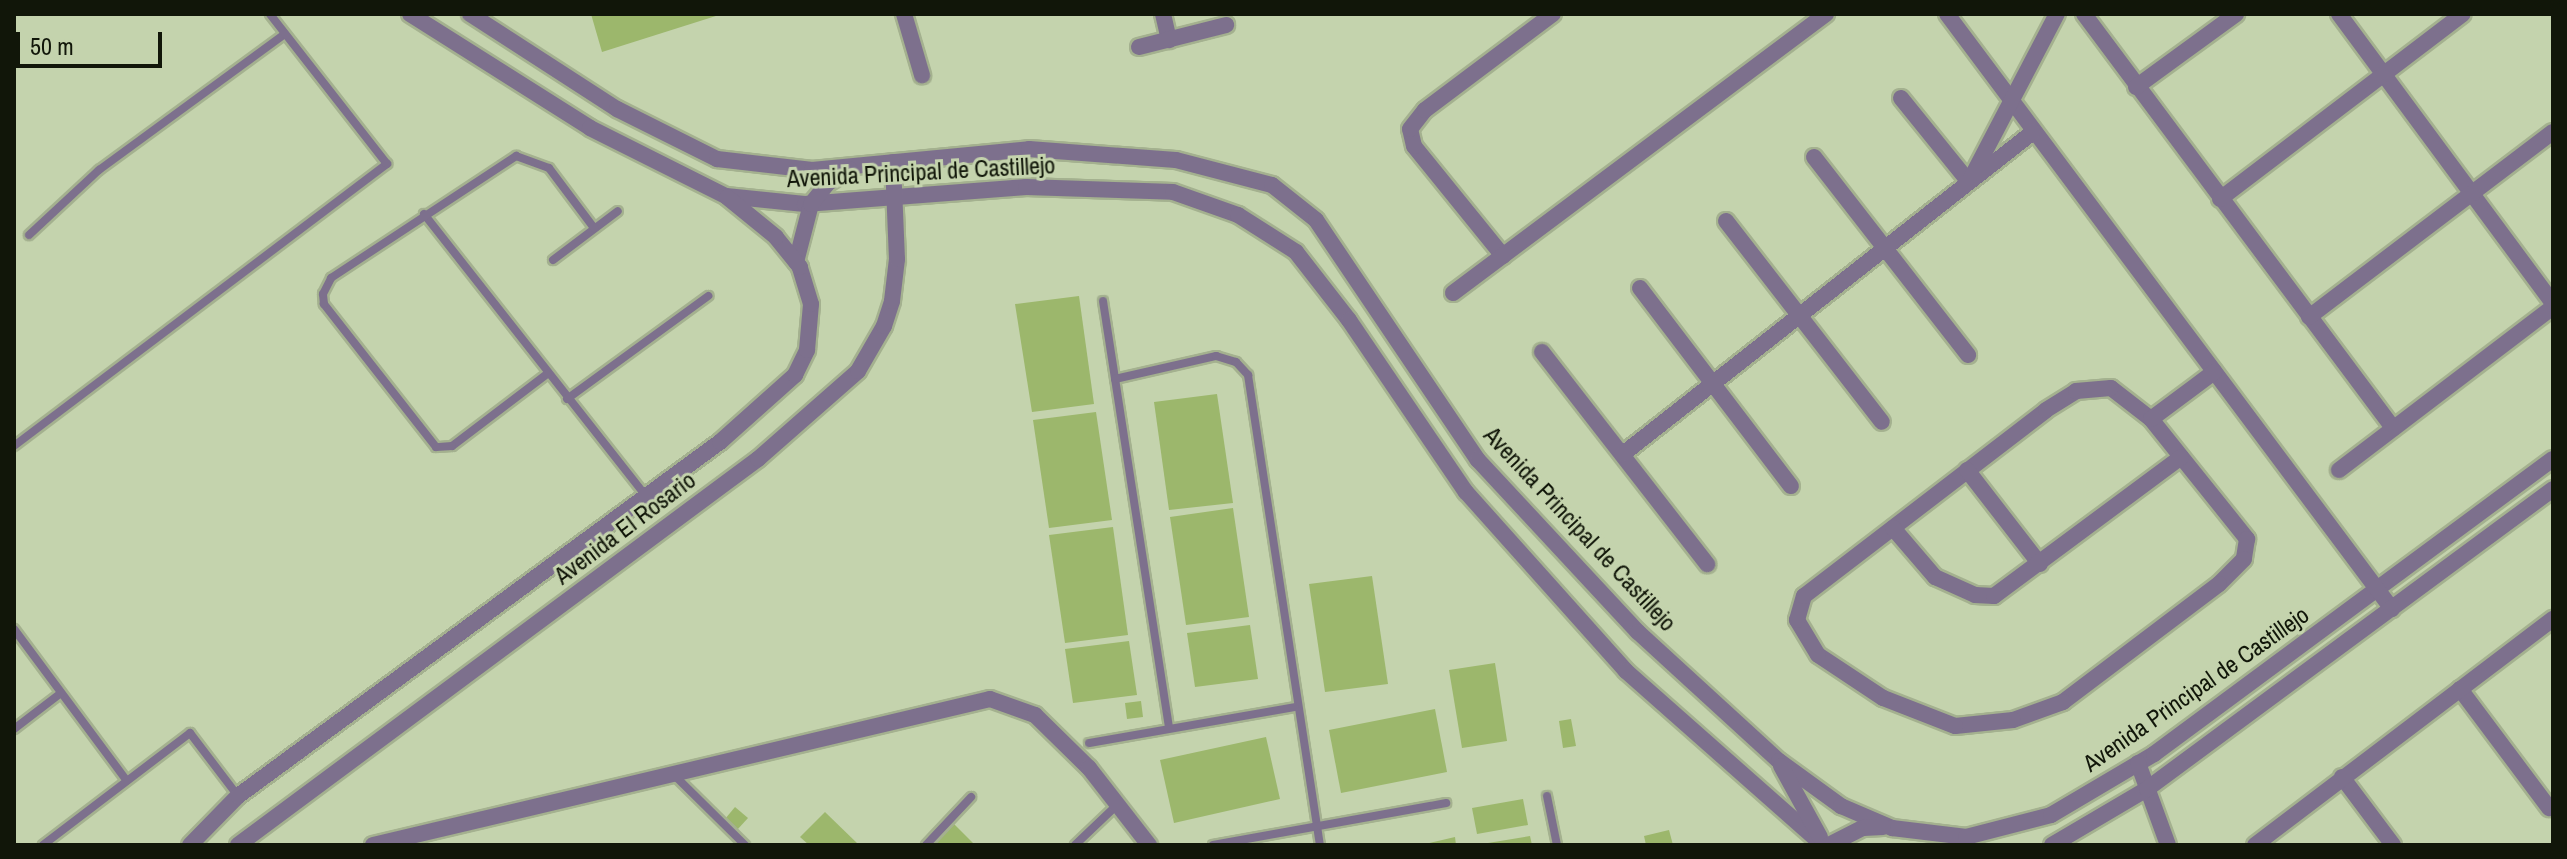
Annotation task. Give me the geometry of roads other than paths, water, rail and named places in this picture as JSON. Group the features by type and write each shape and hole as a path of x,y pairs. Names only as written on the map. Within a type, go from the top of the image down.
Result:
{"street":[{"name":"Avenida Principal de Castillejo","path":"410,14 590,128 726,196 765,203 811,204 1026,187 1173,192 1238,215 1296,252 1466,492 1626,671 1825,845"},
{"name":"Avenida Principal de Castillejo","path":"470,14 617,109 717,159 812,170 1029,149 1176,160 1272,185 1316,220 1478,460 1638,632 1779,761 1841,806 1892,828 1966,837 2051,815 2138,763 2553,459"},
{"path":"1163,14 1169,40"},
{"path":"1503,256 1414,146 1410,129 1425,110 1553,14"},
{"path":"1453,293 1806,20 1826,14"},
{"path":"1947,14 2392,609"},
{"path":"1969,182 2057,14"},
{"path":"2084,14 2393,428"},
{"path":"2136,87 2236,14"},
{"path":"2339,14 2553,305 2339,470"},
{"path":"2220,199 2463,14"},
{"path":"910,15 922,75"},
{"path":"1139,47 1226,25"},
{"path":"1901,98 1969,182"},
{"path":"1623,454 2033,132"},
{"path":"2309,317 2553,132"},
{"path":"1814,157 1968,355"},
{"name":"Avenida El Rosario","path":"238,845 758,459 858,371 888,314 897,259 893,162"},
{"path":"796,262 811,204 834,177 858,165"},
{"name":"Avenida El Rosario","path":"190,845 238,796 732,433 795,375 807,350 811,304 796,262 776,237 726,196"},
{"path":"1726,221 1882,422"},
{"path":"1640,288 1791,486"},
{"path":"1542,352 1707,564"},
{"path":"2151,419 2214,372"},
{"path":"2111,388 2151,419 2181,457 2247,539 2244,559 2219,584 2063,702 2013,720 1955,726 1883,698 1818,655 1797,620 1804,596 1967,470 2076,391 2111,388"},
{"path":"1893,528 1935,577 1975,595 1994,596 2181,457"},
{"path":"1967,470 2040,564"},
{"name":"Avenida Principal de Castillejo","path":"2052,845 2147,789 2553,489"},
{"path":"2255,845 2553,619"},
{"path":"2460,689 2549,808"},
{"path":"373,845 990,699 1035,715 1089,768 1149,845"},
{"path":"1779,761 1825,845 1863,828 1892,828"},
{"path":"2138,763 2168,845"},
{"path":"2342,777 2393,845"}],"lane":[{"path":"14,446 387,164 270,14"},
{"path":"29,235 99,170 285,34"},
{"path":"547,374 452,446 436,447 324,304 331,278 516,156 549,168 594,228"},
{"path":"553,260 618,211"},
{"path":"424,214 646,496"},
{"path":"567,399 708,296"},
{"path":"1103,301 1169,727"},
{"path":"1115,379 1216,356 1236,362 1248,375 1295,707 1320,845"},
{"path":"14,629 127,781"},
{"path":"14,729 61,693"},
{"path":"1089,743 1295,707"},
{"path":"43,845 190,733 238,796"},
{"path":"672,773 745,845"},
{"path":"1547,796 1557,845"},
{"path":"926,845 971,797"},
{"path":"1213,845 1446,803"},
{"path":"1075,845 1117,805"}]}
